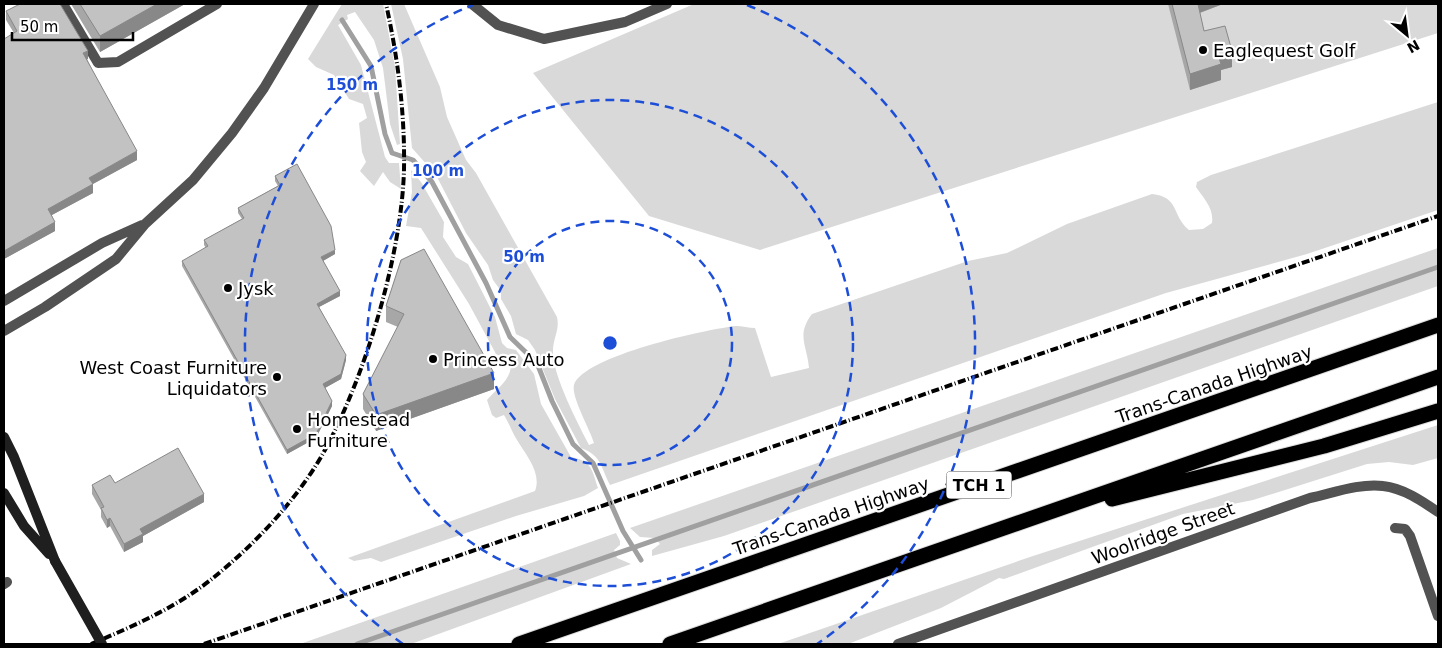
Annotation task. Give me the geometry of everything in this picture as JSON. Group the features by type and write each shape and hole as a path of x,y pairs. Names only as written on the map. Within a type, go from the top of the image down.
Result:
{"highway":[{"name":"Trans-Canada Highway","path":"519,644 1438,325"},
{"name":"TCH 1","path":"670,644 1438,377"},
{"path":"1012,524 1324,446 1438,411"}],"main road":[{"path":"4,437 14,457 55,561 102,644"},
{"path":"4,493 24,526 55,561"}],"street":[{"path":"63,4 98,63 118,62 217,4"},
{"path":"4,331 52,302 116,259 145,224 193,180 232,134 274,72 314,4"},
{"path":"472,4 498,25 544,39 625,22 667,4"},
{"path":"4,301 102,243 145,224"},
{"name":"Woolridge Street","path":"898,644 1310,498 1354,488 1383,486 1417,497 1438,512"},
{"path":"1396,528 1404,529 1410,536 1438,616"}],"shaded area":[{"path":"342,4 383,4 395,67 400,144 397,145 390,124 383,68 374,40 355,12 347,15 348,19 338,25 361,65 385,157 389,163 399,163 401,189 390,182 383,172 374,186 360,171 366,162 362,152 359,123 367,118 363,104 349,99 334,75 316,67 308,59"},
{"path":"391,4 404,4 440,87 447,117 466,160 476,173 557,317 558,326 553,351 554,361 566,399 589,445 594,443 575,397 574,385 582,374 622,354 674,338 738,326 755,328 771,377 809,368 803,334 807,321 812,314 968,261 1007,253 1067,224 1152,194 1167,199 1189,230 1203,229 1212,223 1212,218 1208,204 1196,187 1197,182 1211,175 1438,102 1438,210 1307,254 1166,293 610,485 597,458 581,448 555,399 535,350 528,340 516,334 511,316 501,299 501,291 493,280 488,265 466,233 436,175 412,148 403,59"},
{"name":"Eaglequest Golf","path":"694,4 1438,4 1438,33 760,250 649,216 533,73"},
{"path":"411,170 421,182 444,222 443,237 456,257 468,264 495,317 502,343 507,348 516,350 534,374 541,404 571,457 583,461 590,467 598,488 584,496 516,516 381,562 371,558 354,561 348,558 535,491 537,484 532,464 504,415 496,418 492,415 487,400 506,379 511,368 511,362 496,354 469,304 421,228 406,226 412,192"},
{"path":"1438,248 1438,286 724,536 652,556 652,550 660,544 655,538 640,537 630,528"},
{"path":"1438,425 1438,458 1413,465 1389,462 1367,464 1253,500 1183,514 1004,579 999,578 941,608 848,644 778,644 1033,556"},
{"path":"616,533 620,541 620,545 614,550 617,558 631,564 411,644 300,644"}],"building":[{"path":"20,4 60,4 88,51 83,53 137,151 89,178 93,184 48,209 55,222 4,251 4,39 17,31 6,11"},
{"path":"80,4 157,4 100,36"},
{"name":"Eaglequest Golf","path":"1172,4 1198,4 1204,31 1225,26 1232,51 1218,55 1221,64 1190,74"},
{"path":"297,164 331,226 335,250 321,257 340,291 317,304 346,355 341,374 323,384 332,401 316,434 287,450 182,261 208,246 204,240 244,218 238,208 280,185 275,176"},
{"name":"Princess Auto","path":"424,249 494,373 376,415 363,394 404,314 386,306 401,260"},
{"path":"178,448 204,494 140,529 143,534 124,544 110,518 107,520 101,508 104,507 92,485 110,475 115,483"}],"waterway":[{"path":"342,20 371,66 385,134 392,153 413,160 432,182 486,283 510,337 537,363 552,401 573,444 593,463 623,531 641,560"},
{"path":"357,644 1438,267"}],"railway":[{"path":"91,644 139,623 185,598 213,578 243,552 286,507 321,457 337,427 366,356 378,317 388,278 402,203 404,169 402,107 394,45 386,4"},
{"path":"204,644 1438,216"}],"place":[{"name":"Eaglequest Golf","path":"1203,50"},
{"name":"Jysk","path":"228,288"},
{"name":"Princess Auto","path":"433,359"},
{"name":"West Coast Furniture Liquidators","path":"277,377"},
{"name":"Homestead Furniture","path":"297,429"}]}
